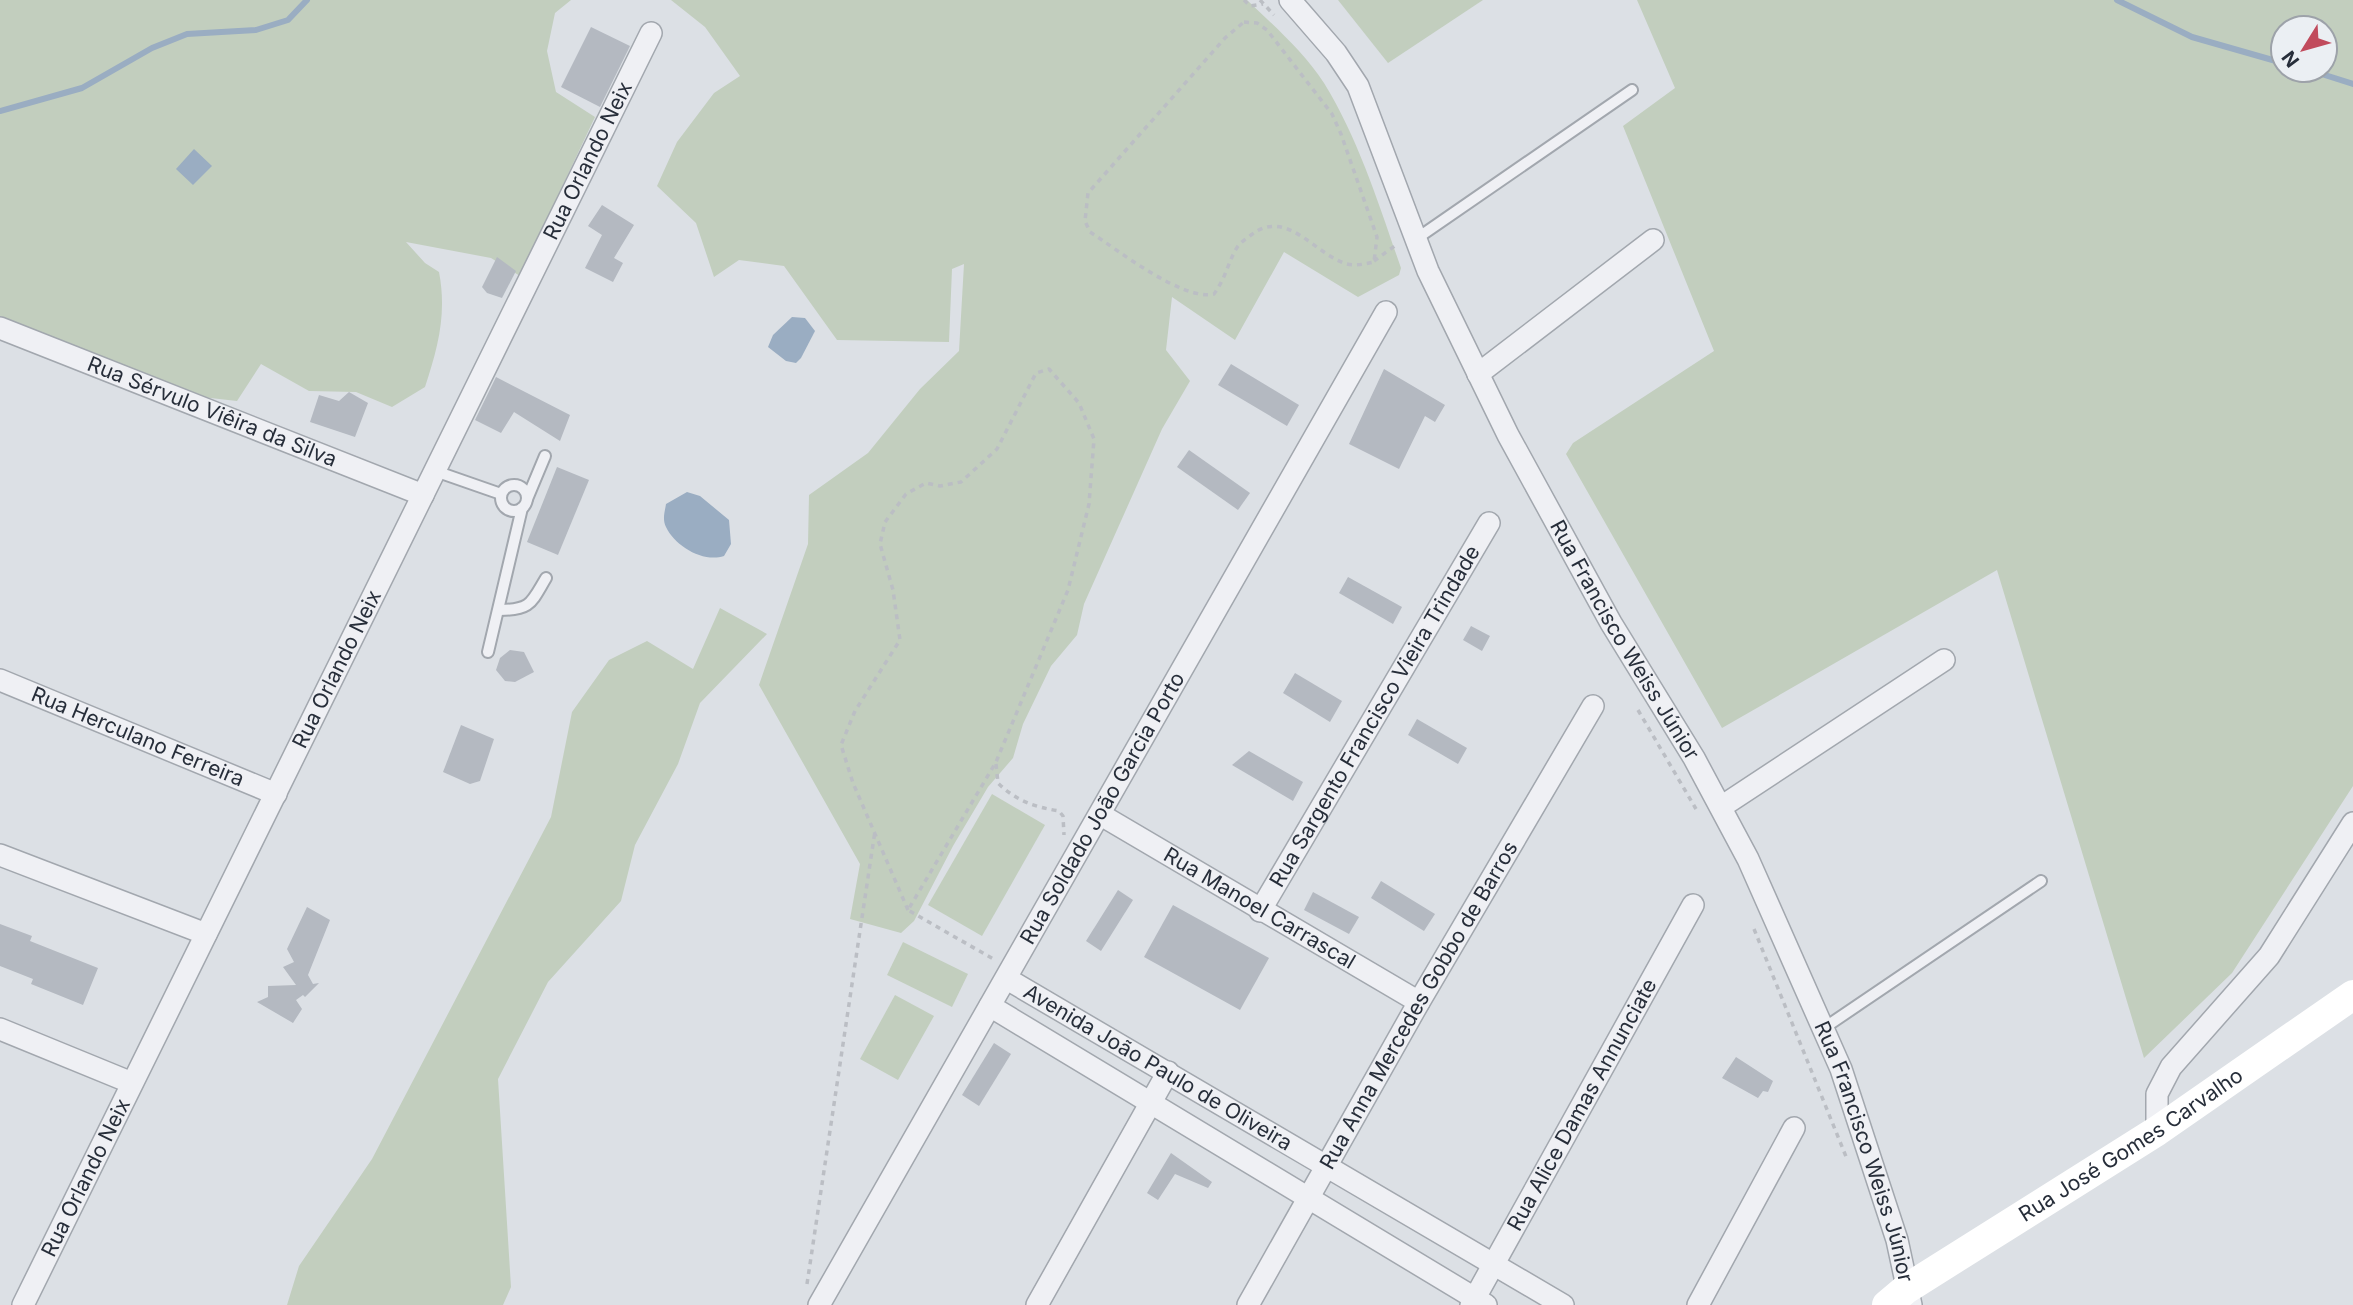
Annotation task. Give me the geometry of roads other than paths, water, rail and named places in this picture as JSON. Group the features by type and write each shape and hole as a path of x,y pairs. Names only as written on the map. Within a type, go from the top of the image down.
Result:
{"main road":[{"name":"Rua José Gomes Carvalho","path":"1901,1300 2157,1131 2353,995"}],"street":[{"name":"Rua Francisco Weiss Júnior","path":"1290,0 1336,53 1358,86 1414,234 1478,374 1611,623 1695,758 1788,944 1841,1069 1897,1240 1901,1300"},
{"name":"Rua Orlando Neix","path":"23,1305 651,33"},
{"path":"1478,374 1653,240"},
{"name":"Rua Soldado João Garcia Porto","path":"812,1298 1009,974 1386,312"},
{"name":"Rua Sérvulo Viêira da Silva","path":"0,328 423,495"},
{"name":"Rua Sargento Francisco Vieira Trindade","path":"1260,911 1489,523"},
{"path":"1721,807 1944,660"},
{"name":"Rua Herculano Ferreira","path":"0,680 276,794"},
{"name":"Rua Anna Mercedes Gobbo de Barros","path":"1248,1305 1419,1002 1593,706"},
{"name":"Rua Manoel Carrascal","path":"1101,815 1260,911 1419,1002"},
{"path":"2157,1131 2157,1094 2171,1068 2269,957 2353,823"},
{"path":"0,855 206,934"},
{"name":"Rua Alice Damas Annunciate","path":"1477,1303 1495,1262 1693,905"},
{"name":"Avenida João Paulo de Oliveira","path":"1009,974 1168,1072 1495,1262 1563,1305"},
{"name":"Avenida João Paulo de Oliveira","path":"990,1006 1477,1303"},
{"path":"0,1029 132,1083"},
{"path":"1037,1305 1168,1072"},
{"path":"1698,1305 1794,1128"}],"lane":[{"path":"1414,234 1632,90"},
{"path":"488,652 500,610 524,503 525,490 518,485 510,485 501,494 501,502 506,509 514,511 524,503 545,456"},
{"path":"435,471 501,494"},
{"path":"500,610 525,607 531,603 546,578"},
{"path":"1824,1028 2041,881"}],"water":[{"path":"194,149 212,166 193,185 176,169"},
{"path":"792,317 805,318 815,331 796,363 786,361 768,347 773,335"},
{"path":"687,492 700,496 729,520 731,544 724,556 716,558 699,555 676,541 670,534 664,518 666,504"}],"waterway":[{"path":"0,111 82,88 152,48 187,34 256,30 288,20 307,0"},
{"path":"2117,0 2192,37 2269,59"},
{"path":"2339,80 2353,84"}]}
